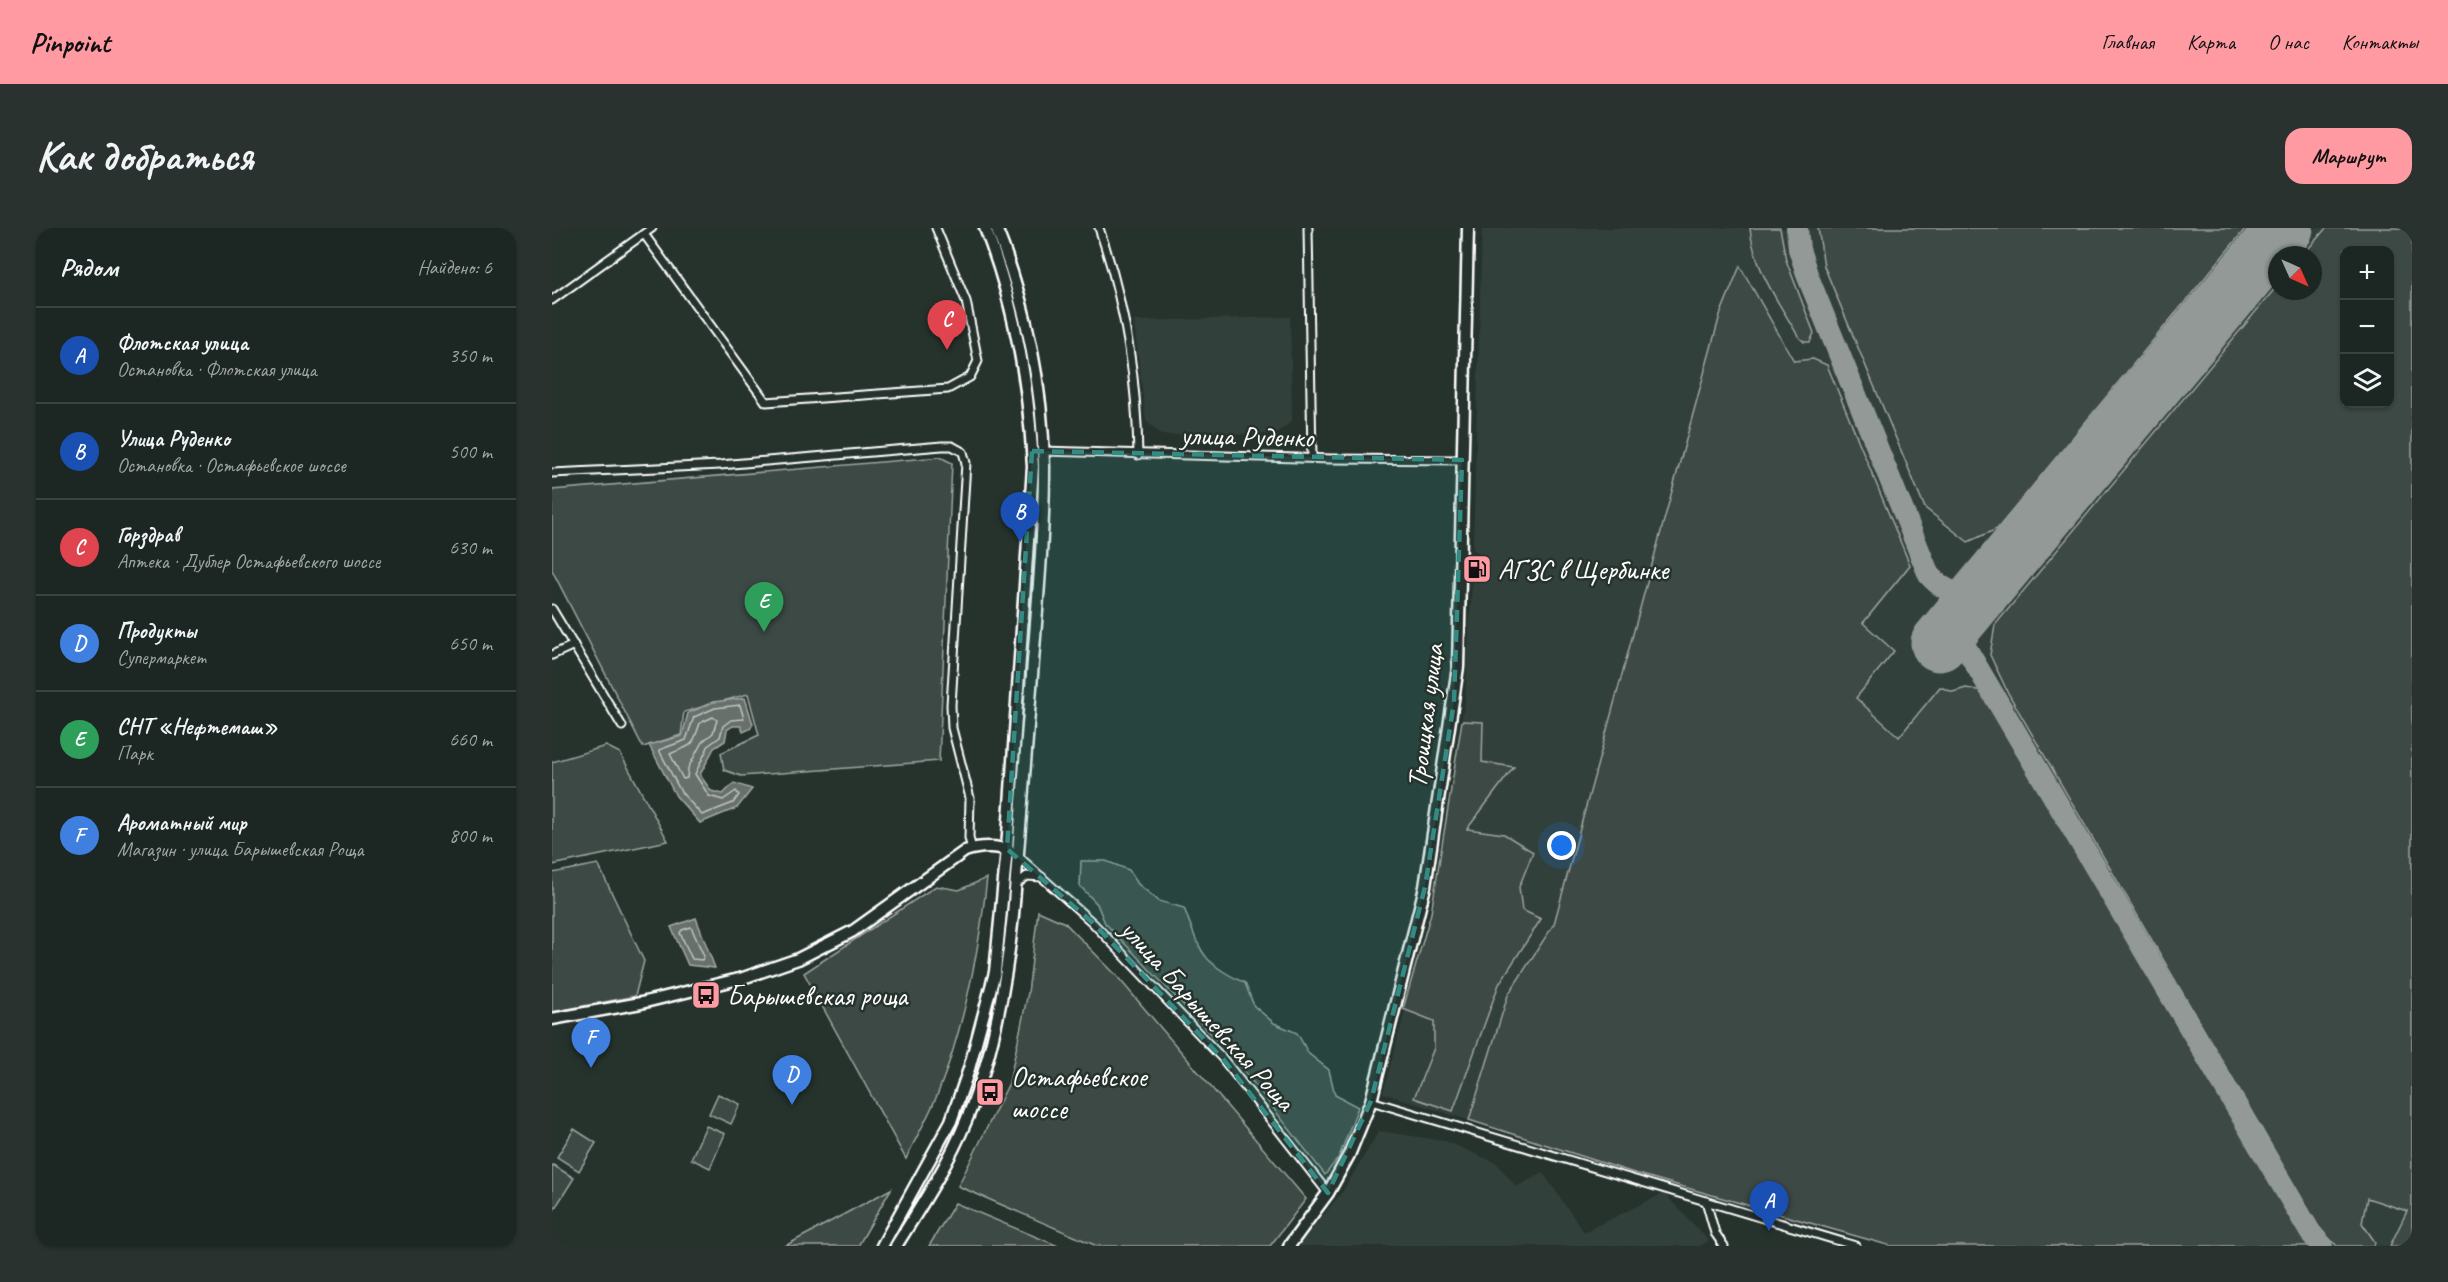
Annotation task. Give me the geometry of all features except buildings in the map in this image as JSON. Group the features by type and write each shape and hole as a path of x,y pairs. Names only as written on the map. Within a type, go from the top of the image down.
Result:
{"main road":[{"path":"882,1246 943,1137 969,1070 995,972 1007,849 1038,451 1023,361 1010,305 985,228"},
{"path":"896,1246 956,1143 982,1078 1007,974 1042,536 1032,355 1006,252 996,228"},
{"name":"Троицкая улица","path":"1289,1246 1328,1193 1349,1155 1371,1101 1425,887 1454,702 1460,626 1468,228"},
{"path":"552,1019 640,1002 743,978 798,959 853,931 958,855 972,849 1007,849"},
{"name":"улица Барышевская Роща","path":"1007,849 1018,856"}],"street":[{"path":"552,300 652,228"},
{"path":"644,234 766,402 948,389 970,376 978,361 966,301 936,228"},
{"path":"1099,228 1116,285 1127,343 1136,414 1138,455"},
{"path":"1308,228 1312,458"},
{"path":"552,472 720,465 942,446 952,446 963,452 966,463 951,705 952,728 970,798 969,838 972,849"},
{"name":"улица Руденко","path":"1038,451 1138,455 1462,460"},
{"path":"552,609 622,726"},
{"path":"552,655 573,645"},
{"name":"улица Барышевская Роща","path":"1018,856 1093,923 1223,1059 1328,1193"},
{"path":"1015,885 1032,875 1045,878"},
{"path":"1371,1101 1856,1246"},
{"path":"1706,1201 1715,1233 1724,1246"}],"highlighted area":[{"path":"1032,451 1462,460 1454,702 1425,887 1371,1101 1328,1193 1223,1059 1093,923 1007,849"}],"shaded area":[{"path":"1482,228 2412,228 2412,1246 1891,1246 1631,1172 1383,1093 1431,913 1465,700 1473,567 1485,564 1485,556 1473,549"},
{"path":"1750,228 1780,228 1786,260 1814,333 1810,342 1804,342 1798,336 1768,284 1756,257"},
{"path":"1818,228 2246,228 1997,529 1968,542 1925,508 1824,266"},
{"path":"2326,228 2412,228 2412,1246 2390,1246 2407,1211 2367,1198 2362,1223 2375,1242 2374,1246 2337,1246 2320,1229 2008,693 1990,655 1995,625 2268,297 2268,300 2322,300 2322,246 2311,246"},
{"path":"1740,266 1794,361 1813,359 1827,365 1910,565 1863,623 1894,651 1856,698 1899,737 1940,687 1953,692 1966,688 1988,692 2290,1208 2316,1246 1891,1246 1631,1172 1469,1120 1508,995 1554,924 1720,315"},
{"path":"1290,317 1292,421 1275,434 1162,435 1146,421 1134,321"},
{"path":"940,457 952,463 939,761 741,776 724,770 721,753 759,735 748,694 684,712 681,735 643,747 552,570 552,490"},
{"path":"1462,721 1483,722 1482,762 1514,767 1467,829 1504,834 1533,852 1519,887 1522,910 1541,919 1499,984 1453,1111 1414,1098 1434,1048 1434,1021 1403,1009 1431,913"},
{"path":"606,746 620,753 668,841 552,865 552,762"},
{"path":"1081,861 1106,861 1129,870 1138,884 1159,901 1184,908 1199,946 1210,962 1245,983 1254,1006 1274,1023 1297,1033 1309,1054 1329,1070 1335,1095 1358,1107 1339,1157 1325,1175 1235,1059 1105,923 1097,904 1080,886"},
{"path":"598,864 644,961 635,996 552,1012 552,873"},
{"path":"987,878 970,987 956,1041 934,1102 906,1159 804,973 936,886 959,890"},
{"path":"1038,911 1065,923 1116,975 1306,1199 1270,1246 1097,1246 958,1186 1009,1083 1028,993"},
{"path":"718,1094 740,1104 731,1124 709,1114"},
{"path":"706,1126 725,1134 710,1168 691,1159"},
{"path":"574,1129 596,1143 579,1171 557,1157"},
{"path":"1379,1131 1445,1141 1497,1163 1516,1187 1543,1173 1584,1232 1664,1193 1709,1241 1700,1246 1298,1246 1343,1191"},
{"path":"552,1166 574,1178 552,1213"},
{"path":"891,1189 858,1246 785,1246"},
{"path":"955,1203 1058,1246 929,1246"}],"water":[{"path":"745,698 753,724 750,729 743,732 741,726 733,726 727,730 725,741 714,748 700,775 711,791 723,794 734,783 752,789 737,808 700,823 676,796 649,745 682,736 688,713 713,702"},
{"path":"696,918 715,968 688,965 671,927"}],"taxiway":[{"path":"1797,228 1799,249 1808,277 1929,575 1943,587 1957,593 1972,591 1989,584"},
{"path":"1960,618 1966,648 2310,1232 2322,1246"}],"runway":[{"path":"1939,643 2285,228"}],"place":[{"name":"Горздрав","path":"947,350"},
{"name":"Улица Руденко","path":"1020,542"},
{"name":"АГЗС в Щербинке","path":"1477,569"},
{"name":"СНТ «Нефтемаш»","path":"764,632"},
{"name":"Барышевская роща","path":"706,995"},
{"name":"Ароматный мир","path":"591,1068"},
{"name":"Остафьевское шоссе","path":"990,1092"},
{"name":"Продукты","path":"792,1105"},
{"name":"Флотская улица","path":"1769,1231"}]}
